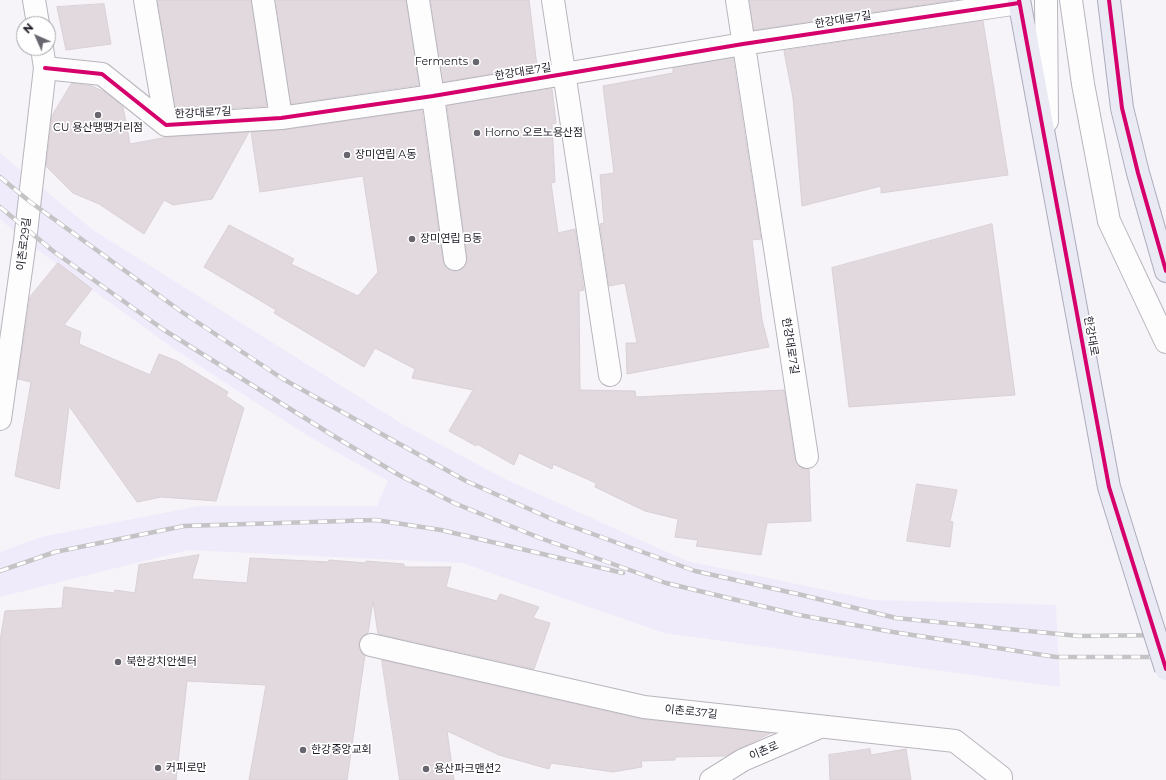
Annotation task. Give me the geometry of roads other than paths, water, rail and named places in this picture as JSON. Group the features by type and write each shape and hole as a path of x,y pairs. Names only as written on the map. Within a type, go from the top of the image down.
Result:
{"main road":[{"path":"1109,0 1122,108 1138,174 1166,271"},
{"name":"한강대로","path":"1019,2 1109,487 1166,669"}],"street":[{"path":"34,0 37,16"},
{"name":"한강대로7길","path":"145,0 166,125"},
{"path":"263,0 281,118"},
{"path":"418,0 433,96 455,259"},
{"name":"한강대로7길","path":"553,0 565,74"},
{"name":"한강대로7길","path":"737,0 807,457"},
{"path":"1046,0 1047,149"},
{"path":"1071,0 1083,84 1109,221 1166,342"},
{"name":"한강대로7길","path":"43,58 102,74 166,125 281,118 433,96 743,44 1019,2"},
{"name":"이촌로29길","path":"0,419 25,241 43,58"},
{"path":"565,74 610,375"},
{"name":"이촌로37길","path":"371,645 644,707 955,741 1002,777 1001,780"},
{"name":"이촌로","path":"711,780 743,760 821,726"}],"railway":[{"path":"0,177 29,201 179,310 283,379 466,481 554,520 695,571 896,618 1079,636 1166,635"},
{"path":"0,207 53,251 164,330 332,435 399,475 454,503 540,538 666,583 799,615 893,632 1056,657 1166,657"},
{"path":"0,571 55,552 184,526 376,520 441,530 623,573"}],"place":[{"name":"Ferments","path":"476,62"},
{"name":"CU 용산땡땡거리점","path":"98,115"},
{"name":"Horno 오르노용산점","path":"477,133"},
{"name":"장미연립 A동","path":"347,155"},
{"name":"장미연립 B동","path":"412,239"},
{"name":"북한강치안센터","path":"118,662"},
{"name":"한강중앙교회","path":"303,750"},
{"name":"커피로만","path":"158,768"},
{"name":"용산파크맨션2","path":"426,769"}]}
